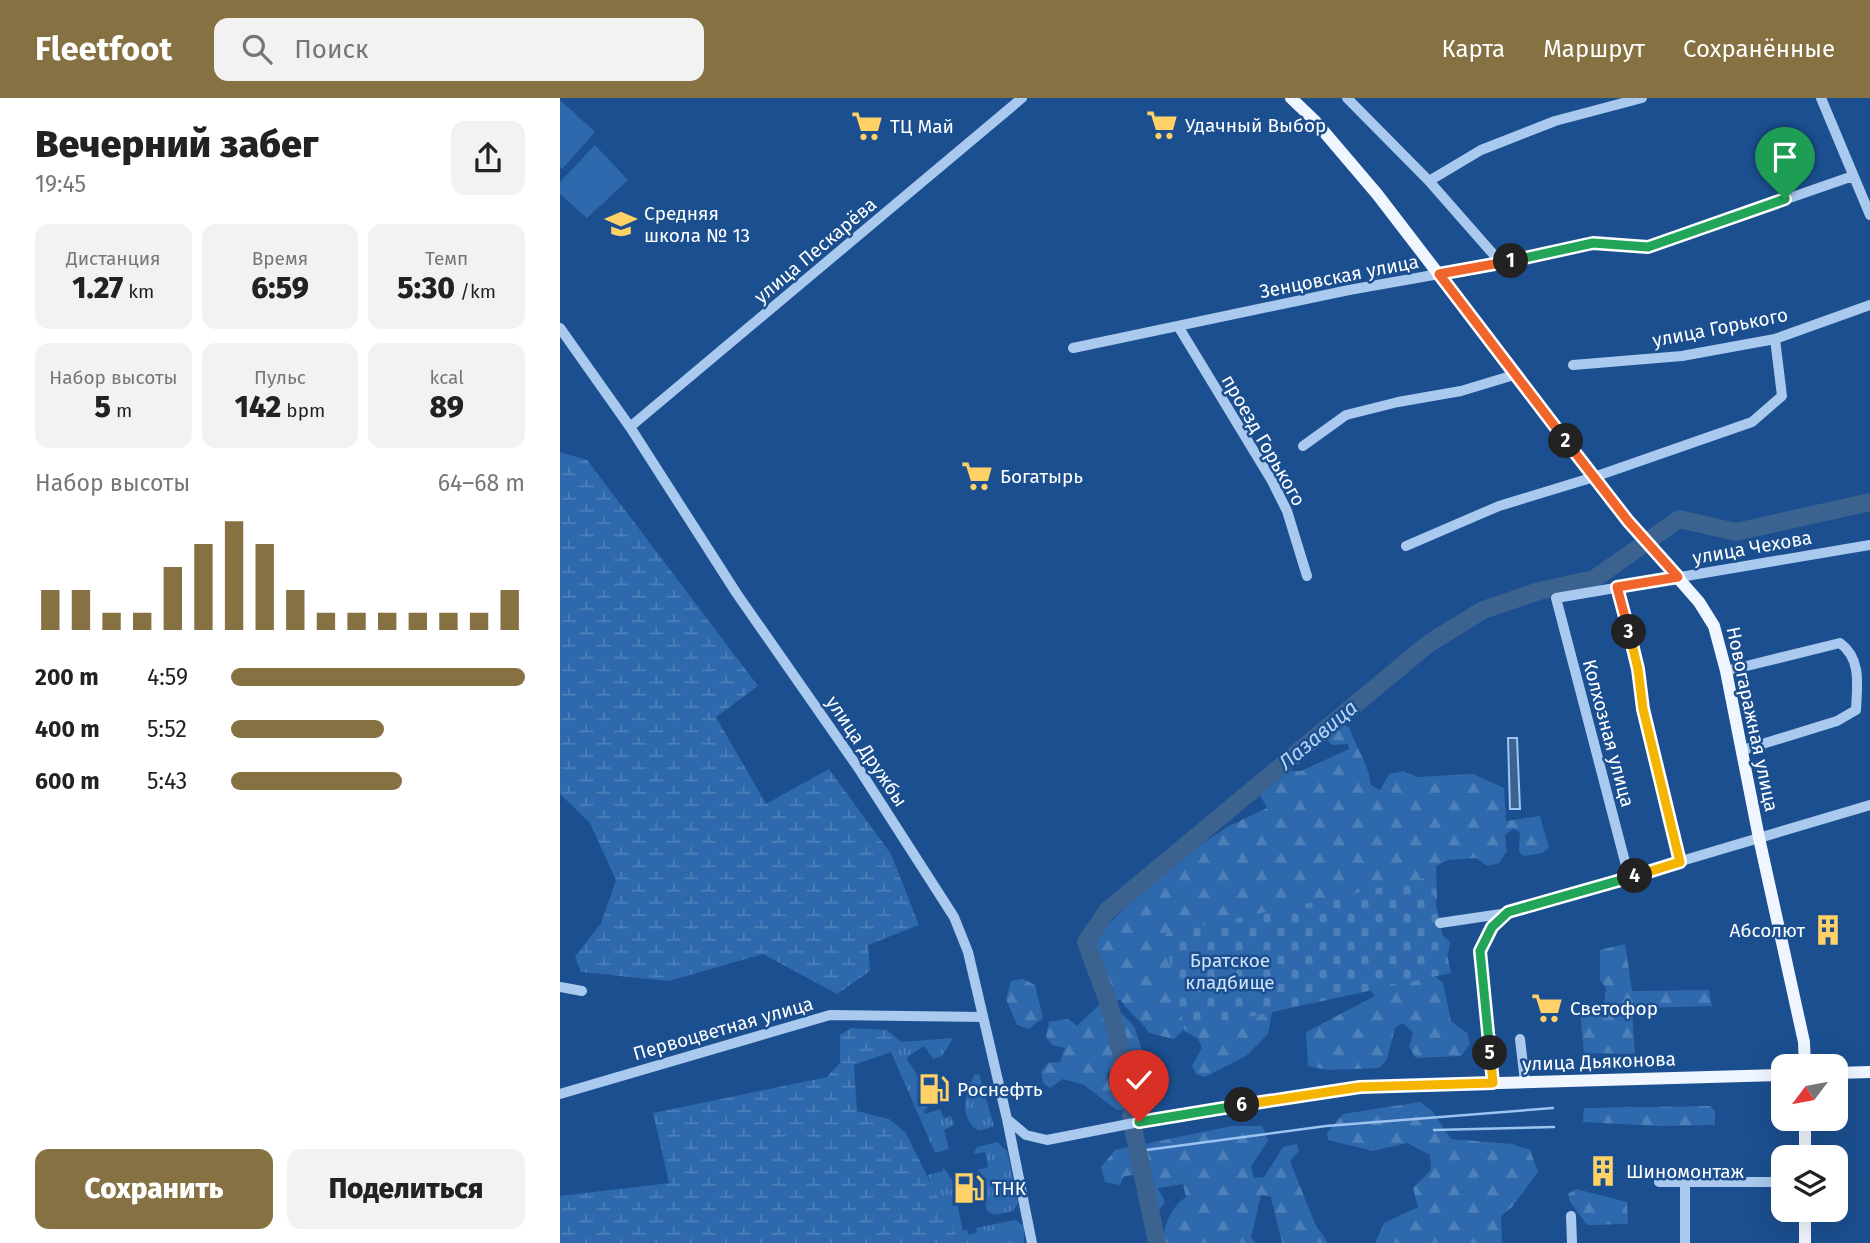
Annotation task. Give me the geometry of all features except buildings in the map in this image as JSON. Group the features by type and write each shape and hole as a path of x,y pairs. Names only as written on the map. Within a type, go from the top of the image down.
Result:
{"main road":[{"name":"Новогаражная улица","path":"1292,98 1314,120 1439,274 1628,521 1699,602 1714,626 1743,750 1804,1054"},
{"path":"1848,1073 1870,1072"},
{"name":"улица Дьяконова","path":"1139,1122 1360,1087 1771,1074"},
{"path":"1805,1222 1805,1243"}],"street":[{"name":"улица Пескарёва","path":"630,427 1022,98"},
{"path":"1347,98 1429,181 1501,263"},
{"path":"1429,181 1481,150 1555,121 1642,98"},
{"path":"1821,98 1870,214"},
{"name":"Зенцовская улица","path":"1073,348 1349,289 1501,263 1593,243 1648,247 1853,176"},
{"name":"улица Горького","path":"1573,365 1682,356 1775,339 1870,305"},
{"name":"проезд Горького","path":"1178,326 1272,481 1287,511 1307,576"},
{"name":"улица Дружбы","path":"560,328 630,427 737,594 859,769 954,917 968,952 1007,1119 1032,1243"},
{"path":"1406,546 1499,506 1594,477 1752,422 1782,396 1775,339"},
{"path":"1303,446 1346,415 1398,402 1461,391 1514,375"},
{"name":"улица Чехова","path":"1556,598 1870,544"},
{"path":"1617,587 1638,669 1643,709 1680,862"},
{"name":"Колхозная улица","path":"1556,598 1629,877"},
{"path":"1726,671 1840,643 1850,650 1857,674 1856,710 1837,722 1743,750"},
{"path":"1440,923 1508,912 1870,805"},
{"path":"1493,1083 1480,951 1492,927 1508,912"},
{"path":"560,987 582,991"},
{"name":"Первоцветная улица","path":"560,1094 830,1015 983,1017"},
{"path":"1520,1039 1525,1083"},
{"name":"улица Дьяконова","path":"1007,1119 1026,1135 1047,1140 1139,1122"},
{"path":"1659,1182 1771,1182"},
{"path":"1685,1183 1685,1243"},
{"path":"1571,1216 1572,1243"}],"green space":[{"path":"560,100 595,132 562,169 560,167"},
{"path":"595,145 628,180 587,218 560,194 560,182"},
{"path":"560,452 587,460 758,686 716,717 766,804 829,769 891,854 919,925 868,945 870,971 837,994 763,954 669,981 581,972 575,957 601,923 616,880 590,823 560,794"},
{"path":"1341,724 1349,727 1368,770 1371,785 1380,790 1389,774 1403,771 1417,777 1473,774 1504,788 1506,821 1540,816 1549,848 1542,853 1524,856 1519,852 1520,832 1513,829 1505,835 1507,851 1499,863 1487,866 1476,858 1448,860 1436,866 1437,900 1431,907 1442,935 1450,942 1448,954 1432,968 1434,975 1443,983 1451,1021 1467,1033 1470,1044 1461,1056 1416,1058 1409,1047 1413,1032 1402,1023 1395,1028 1387,1059 1379,1068 1328,1070 1308,1066 1306,1032 1375,996 1366,986 1273,1008 1268,1034 1246,1056 1205,1077 1196,1074 1192,1066 1202,1048 1198,1039 1183,1030 1174,1039 1149,1033 1121,1001 1110,998 1092,940 1128,905 1133,891 1227,827 1267,808 1260,795 1261,787 1286,771 1301,771 1349,749 1348,744 1332,745 1326,738 1331,728"},
{"name":"Братское кладбище","path":"1430,877 1451,973 1185,1031 1164,934"},
{"path":"1625,944 1632,991 1709,990 1712,1006 1644,1008 1632,1011 1635,1054 1584,1053 1580,1011 1604,1004 1606,988 1600,980 1600,950"},
{"path":"1023,979 1035,985 1043,1018 1029,1029 1017,1025 1006,999 1011,981"},
{"path":"1112,1004 1134,1026 1154,1085 1153,1099 1143,1106 1136,1102 1128,1068 1114,1067 1107,1074 1109,1086 1123,1092 1129,1100 1126,1109 1117,1110 1084,1085 1063,1079 1050,1088 1043,1083 1041,1072 1048,1063 1060,1062 1065,1048 1052,1045 1046,1037 1049,1022 1068,1019 1077,1026 1099,1005"},
{"path":"851,1028 887,1030 901,1042 891,1052 854,1065 857,1111 889,1119 906,1133 960,1243 560,1243 560,1196 669,1183 653,1113 827,1077 840,1063 840,1035"},
{"path":"953,1038 942,1056 933,1059 924,1046 906,1058 931,1104 924,1111 925,1114 940,1109 944,1118 951,1116 954,1125 944,1130 949,1149 935,1153 891,1052 901,1042"},
{"path":"979,1074 994,1126 980,1130 970,1123 965,1110 967,1093 974,1075"},
{"path":"1420,1102 1432,1111 1451,1139 1512,1144 1530,1150 1538,1172 1512,1207 1501,1216 1502,1243 1375,1243 1384,1223 1418,1207 1413,1188 1431,1170 1430,1155 1407,1143 1373,1151 1328,1140 1327,1133 1343,1114"},
{"path":"1711,1106 1715,1112 1715,1125 1659,1126 1583,1122 1584,1108"},
{"path":"1232,1126 1262,1126 1268,1141 1251,1166 1254,1178 1264,1177 1283,1147 1297,1144 1299,1151 1290,1161 1315,1224 1328,1243 1282,1243 1271,1197 1261,1195 1251,1238 1256,1243 1164,1243 1169,1217 1186,1197 1183,1184 1158,1188 1165,1202 1160,1209 1148,1209 1134,1175 1124,1176 1120,1185 1105,1182 1101,1167 1115,1150"},
{"path":"997,1142 1007,1151 1018,1203 1013,1211 994,1215 987,1211 977,1170 988,1167 985,1152 973,1154 977,1147"},
{"path":"942,1166 952,1180 963,1231 967,1230 969,1235 977,1233 976,1228 1015,1220 1024,1226 1024,1243 960,1243 932,1189 928,1175 943,1171"},
{"path":"1576,1189 1627,1202 1628,1224 1587,1225 1570,1202 1568,1194"}],"water":[{"path":"1508,738 1517,738 1520,809 1510,809"}],"waterway":[{"name":"Лазавица","path":"1157,1243 1131,1118 1133,1101 1109,1004 1086,942 1107,911 1428,644 1483,610 1539,591 1594,579 1679,519 1736,532 1870,502"},
{"path":"1139,1151 1326,1126 1553,1108"},
{"path":"1434,1130 1554,1127"}],"place":[{"name":"Удачный Выбор","path":"1162,125"},
{"name":"ТЦ Май","path":"867,126"},
{"name":"Средняя школа № 13","path":"621,224"},
{"name":"Богатырь","path":"977,476"},
{"name":"Абсолют","path":"1828,930"},
{"name":"Светофор","path":"1547,1008"},
{"name":"Роснефть","path":"934,1089"},
{"name":"Шиномонтаж","path":"1603,1171"},
{"name":"ТНК","path":"969,1188"}],"route":[{"path":"1139,1122 1360,1087 1493,1083 1480,951 1492,927 1508,912 1680,862 1643,709 1638,669 1617,587 1678,577 1628,521 1439,274 1593,243 1648,247 1785,199"}]}
